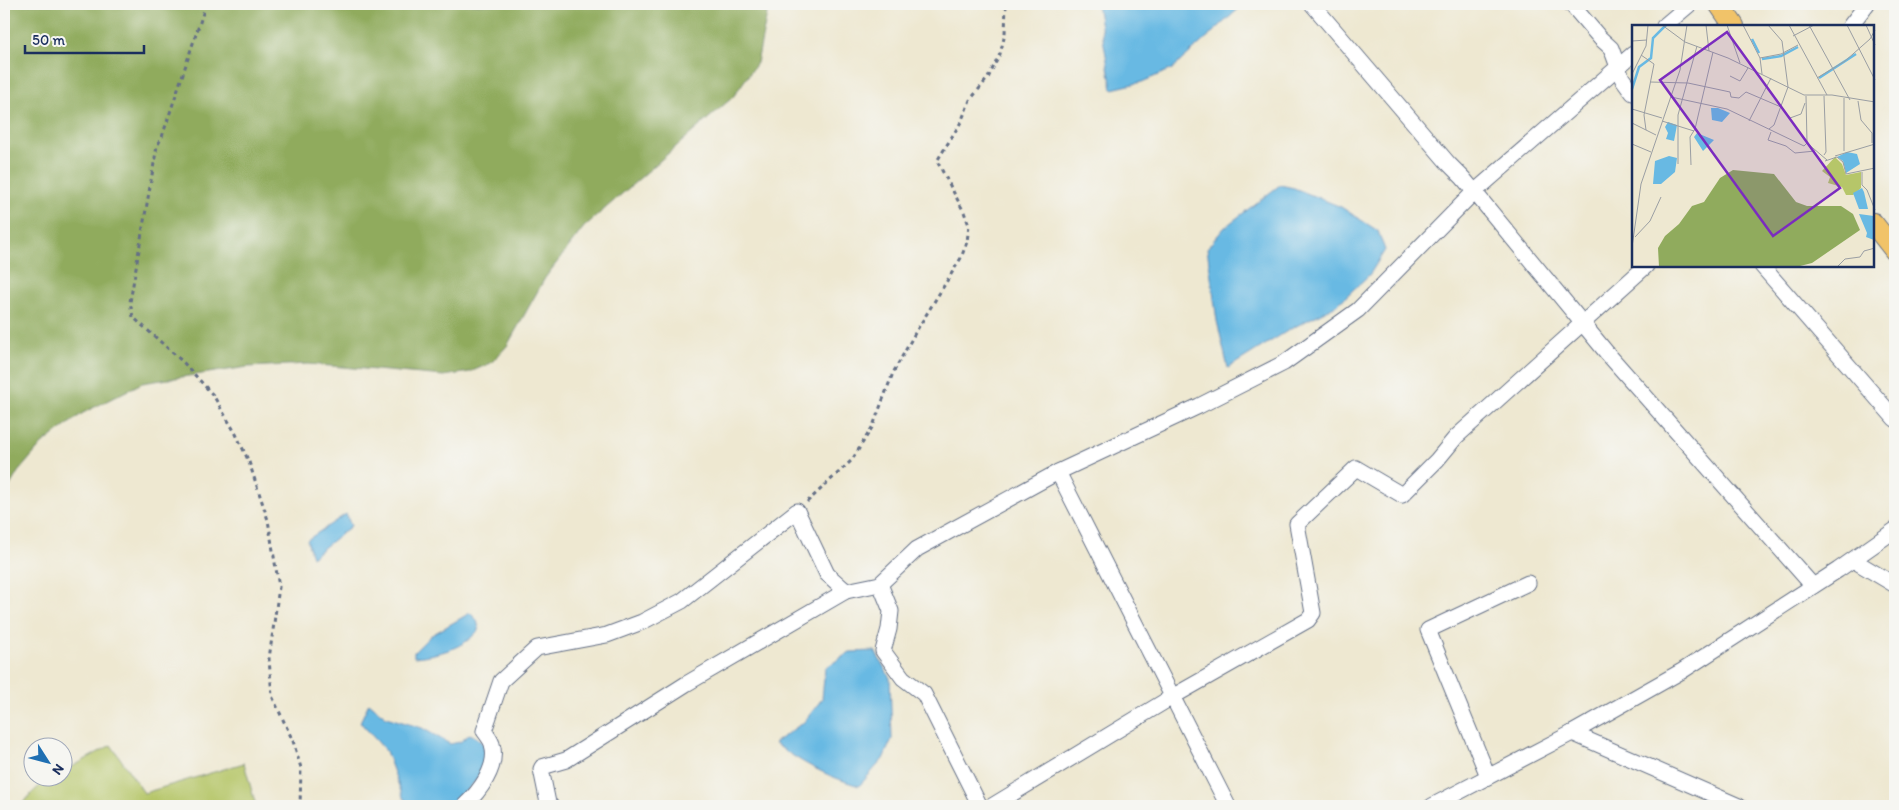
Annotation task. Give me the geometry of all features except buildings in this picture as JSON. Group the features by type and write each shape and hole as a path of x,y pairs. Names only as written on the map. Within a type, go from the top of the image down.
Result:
{"main road":[{"path":"1719,4 1733,25"},
{"path":"1874,224 1895,251"}],"street":[{"path":"1312,4 1474,192 1607,353 1813,586"},
{"path":"1571,4 1611,48 1622,78 1632,92"},
{"path":"1665,25 1690,4"},
{"path":"1851,25 1868,4"},
{"path":"545,805 542,767 566,760 686,684 846,591 880,584 917,549 1058,472 1199,406 1284,363 1358,310 1474,192 1632,55"},
{"path":"992,806 1172,697 1308,620 1313,613 1297,524 1356,468 1402,495 1437,460 1456,437 1644,268"},
{"path":"1764,268 1895,418"},
{"path":"1058,472 1228,806"},
{"path":"464,806 474,797 487,778 492,763 492,745 484,731 501,681 537,648 607,635 642,622 682,601 797,511 827,574 846,591"},
{"path":"1432,806 1572,733 1682,671 1854,560 1895,530"},
{"path":"1854,560 1895,584"},
{"path":"1488,776 1428,630 1528,583"},
{"path":"880,584 891,611 889,629 883,651 903,678 924,694 980,806"},
{"path":"1572,733 1739,806"}],"path":[{"path":"206,4 162,137 157,146 130,302 134,317 183,362 213,395 236,434 249,462 268,520 279,586 269,659 272,696 293,741 301,768 300,806"},
{"path":"797,511 852,460 873,426 893,373 961,258 969,225 937,161 961,122 970,100 988,78 1000,54 1005,34 1006,4"}],"green space":[{"path":"4,4 769,4 757,63 733,97 584,227 545,278 507,346 491,363 470,372 444,376 308,364 248,367 142,383 83,413 42,444 18,472 4,496"},
{"path":"111,745 144,793 244,763 256,806 20,806 38,788 72,788 72,767"}],"water":[{"path":"1097,4 1244,4 1172,69 1142,82 1112,89"},
{"path":"1280,185 1294,188 1341,207 1378,231 1385,250 1370,274 1338,304 1289,330 1228,368 1217,321 1207,248 1225,227"},
{"path":"346,514 351,526 312,557 307,540"},
{"path":"470,613 477,620 479,629 467,641 441,652 414,657 414,652 430,636"},
{"path":"875,651 890,678 892,739 883,759 859,786 815,768 794,757 774,743 804,722 822,699 825,668 850,652"},
{"path":"369,703 386,717 422,728 450,744 460,742 470,734 483,743 487,751 484,769 471,786 449,806 409,806 403,797 386,751 360,722"}]}
